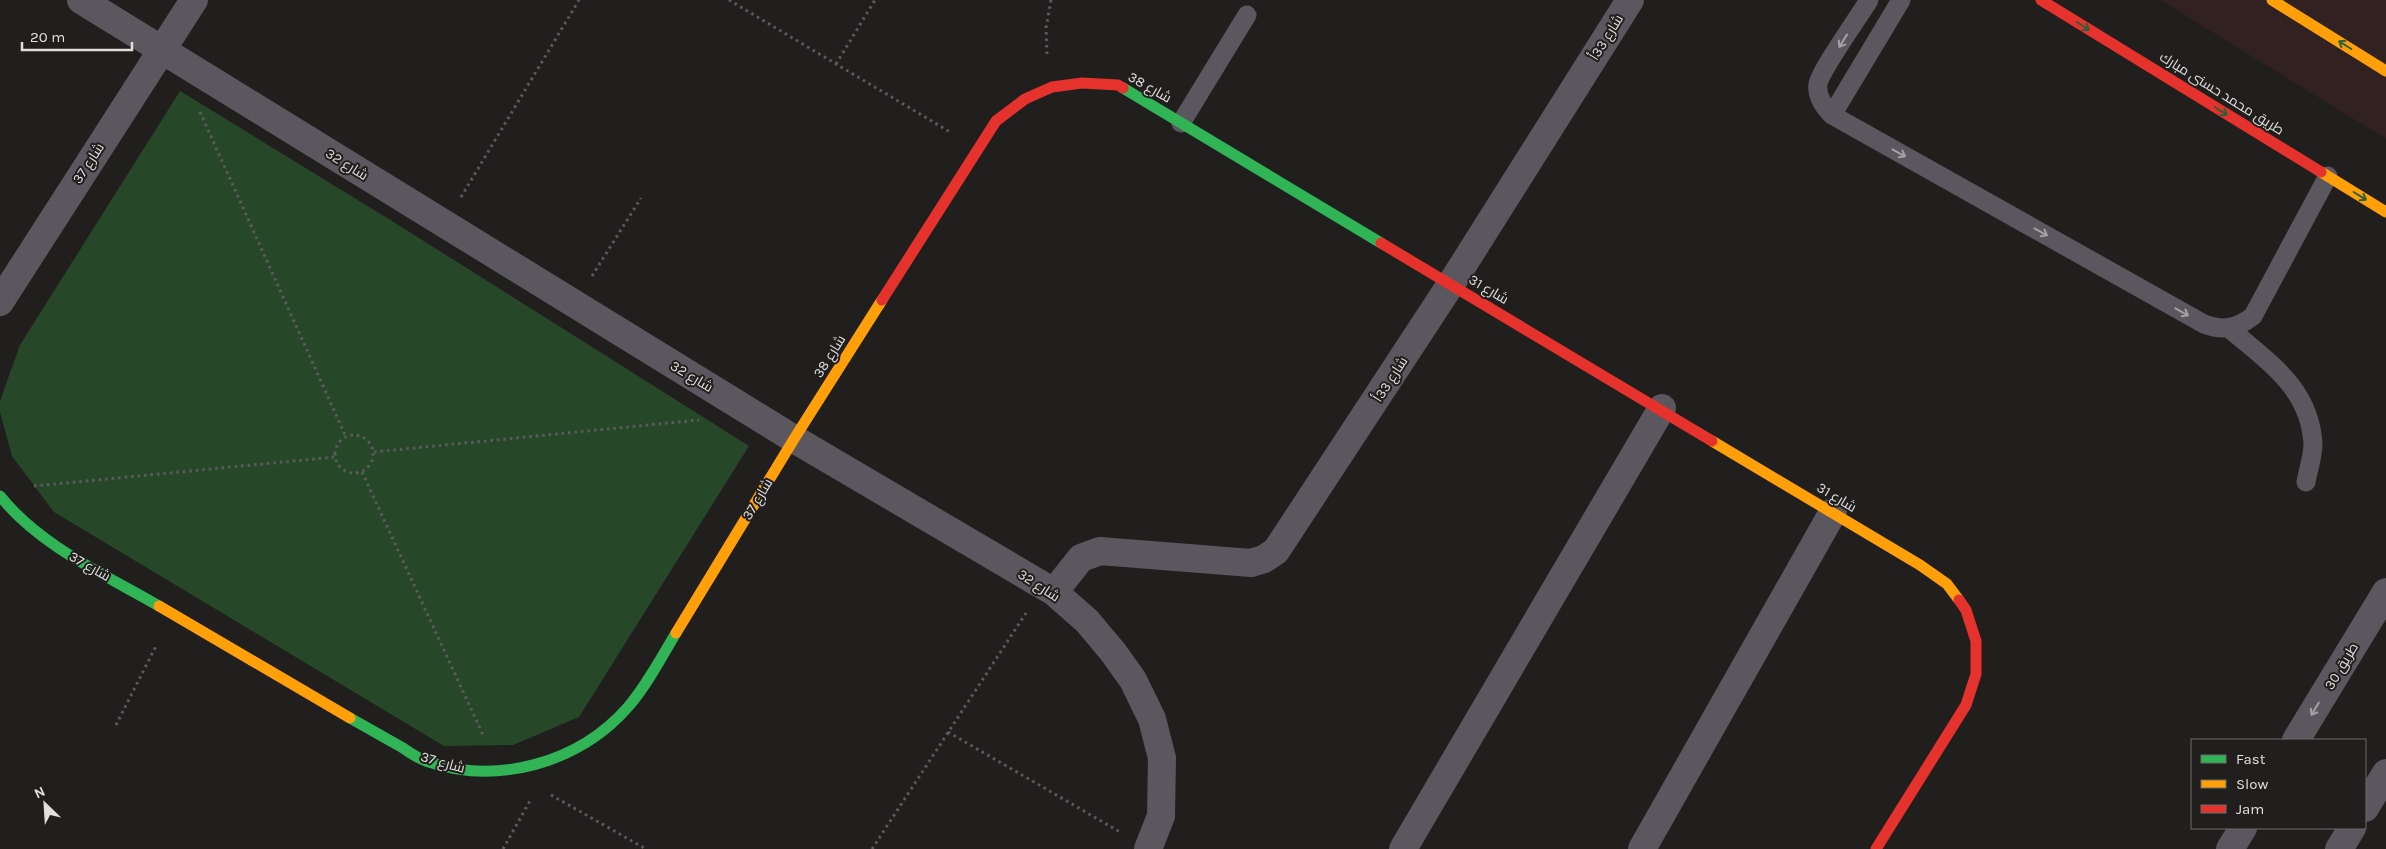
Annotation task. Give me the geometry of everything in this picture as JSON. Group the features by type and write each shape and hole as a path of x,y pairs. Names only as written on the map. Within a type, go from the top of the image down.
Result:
{"main road":[{"name":"طريق محمد حسنى مبارك","path":"2041,0 2386,212"},
{"path":"2272,0 2386,71"},
{"name":"شارع 38","path":"794,439 996,121 1022,99 1053,85 1085,81 1118,85 1452,284"},
{"name":"شارع 31","path":"1452,284 1920,564 1947,584 1966,610 1976,641 1976,674 1966,705 1876,849"},
{"name":"شارع 37","path":"0,496 12,511 47,541 425,761 461,770 499,772 528,767 557,758 594,738 625,711 649,677 794,439"}],"street":[{"name":"شارع 32","path":"81,0 794,439 1049,589 1087,622 1113,652 1133,680 1152,719 1162,758 1161,816 1148,849"},
{"name":"شارع 37","path":"0,302 194,0"},
{"name":"شارع 33أ","path":"1049,589 1082,558 1100,551 1251,563 1264,559 1276,551 1452,284 1630,0"},
{"path":"1403,849 1662,408"},
{"path":"1642,849 1833,512"},
{"name":"طريق 30","path":"2297,739 2386,592"},
{"path":"2366,806 2386,773"},
{"path":"2230,849 2242,829"},
{"path":"2339,849 2351,829"}],"lane":[{"path":"1870,0 1820,76 1818,94 1822,104 1832,115 2216,329 2230,329 2242,325 2253,316 2328,176"},
{"path":"1832,115 1902,0"},
{"path":"1181,123 1247,15"},
{"path":"2230,329 2285,376 2306,408 2313,445 2306,482"}],"path":[{"path":"444,224 579,0"},
{"path":"730,0 978,149"},
{"path":"836,64 874,0"},
{"path":"1051,0 1046,28 1047,57 1053,85"},
{"path":"196,104 346,437"},
{"path":"574,304 641,198"},
{"path":"374,452 754,414"},
{"path":"355,434 364,437 370,443 374,452 369,467 362,472 354,474 345,472 338,466 335,457 335,449 339,442 355,434"},
{"path":"30,486 335,457"},
{"path":"362,472 499,772"},
{"path":"872,849 948,732 1049,589"},
{"path":"116,725 172,615"},
{"path":"948,732 1148,849"},
{"path":"502,849 557,758"},
{"path":"538,787 646,849"}],"shaded area":[{"path":"2160,0 2386,0 2386,139"}],"green space":[{"path":"180,91 392,221 749,446 579,717 513,745 444,746 54,512 12,456 0,412 0,401 20,345"}],"traffic: fast":[{"path":"1123,88 1381,243"},
{"path":"0,496 16,514 53,544 159,606"},
{"path":"350,718 411,754 426,761 453,768 481,771 508,770 535,764 561,755 586,743 608,726 628,707 641,690 676,633"}],"traffic: slow":[{"path":"2272,0 2386,71"},
{"path":"2321,172 2386,212"},
{"path":"676,633 794,439 882,300"},
{"path":"1712,441 1920,565 1947,584 1959,600"},
{"path":"159,606 350,718"}],"traffic: jam":[{"path":"2041,0 2321,172"},
{"path":"882,300 996,121 1025,99 1052,87 1082,83 1118,85 1123,88"},
{"path":"1381,243 1712,441"},
{"path":"1876,849 1966,705 1976,674 1976,641 1966,610 1959,600"}]}
